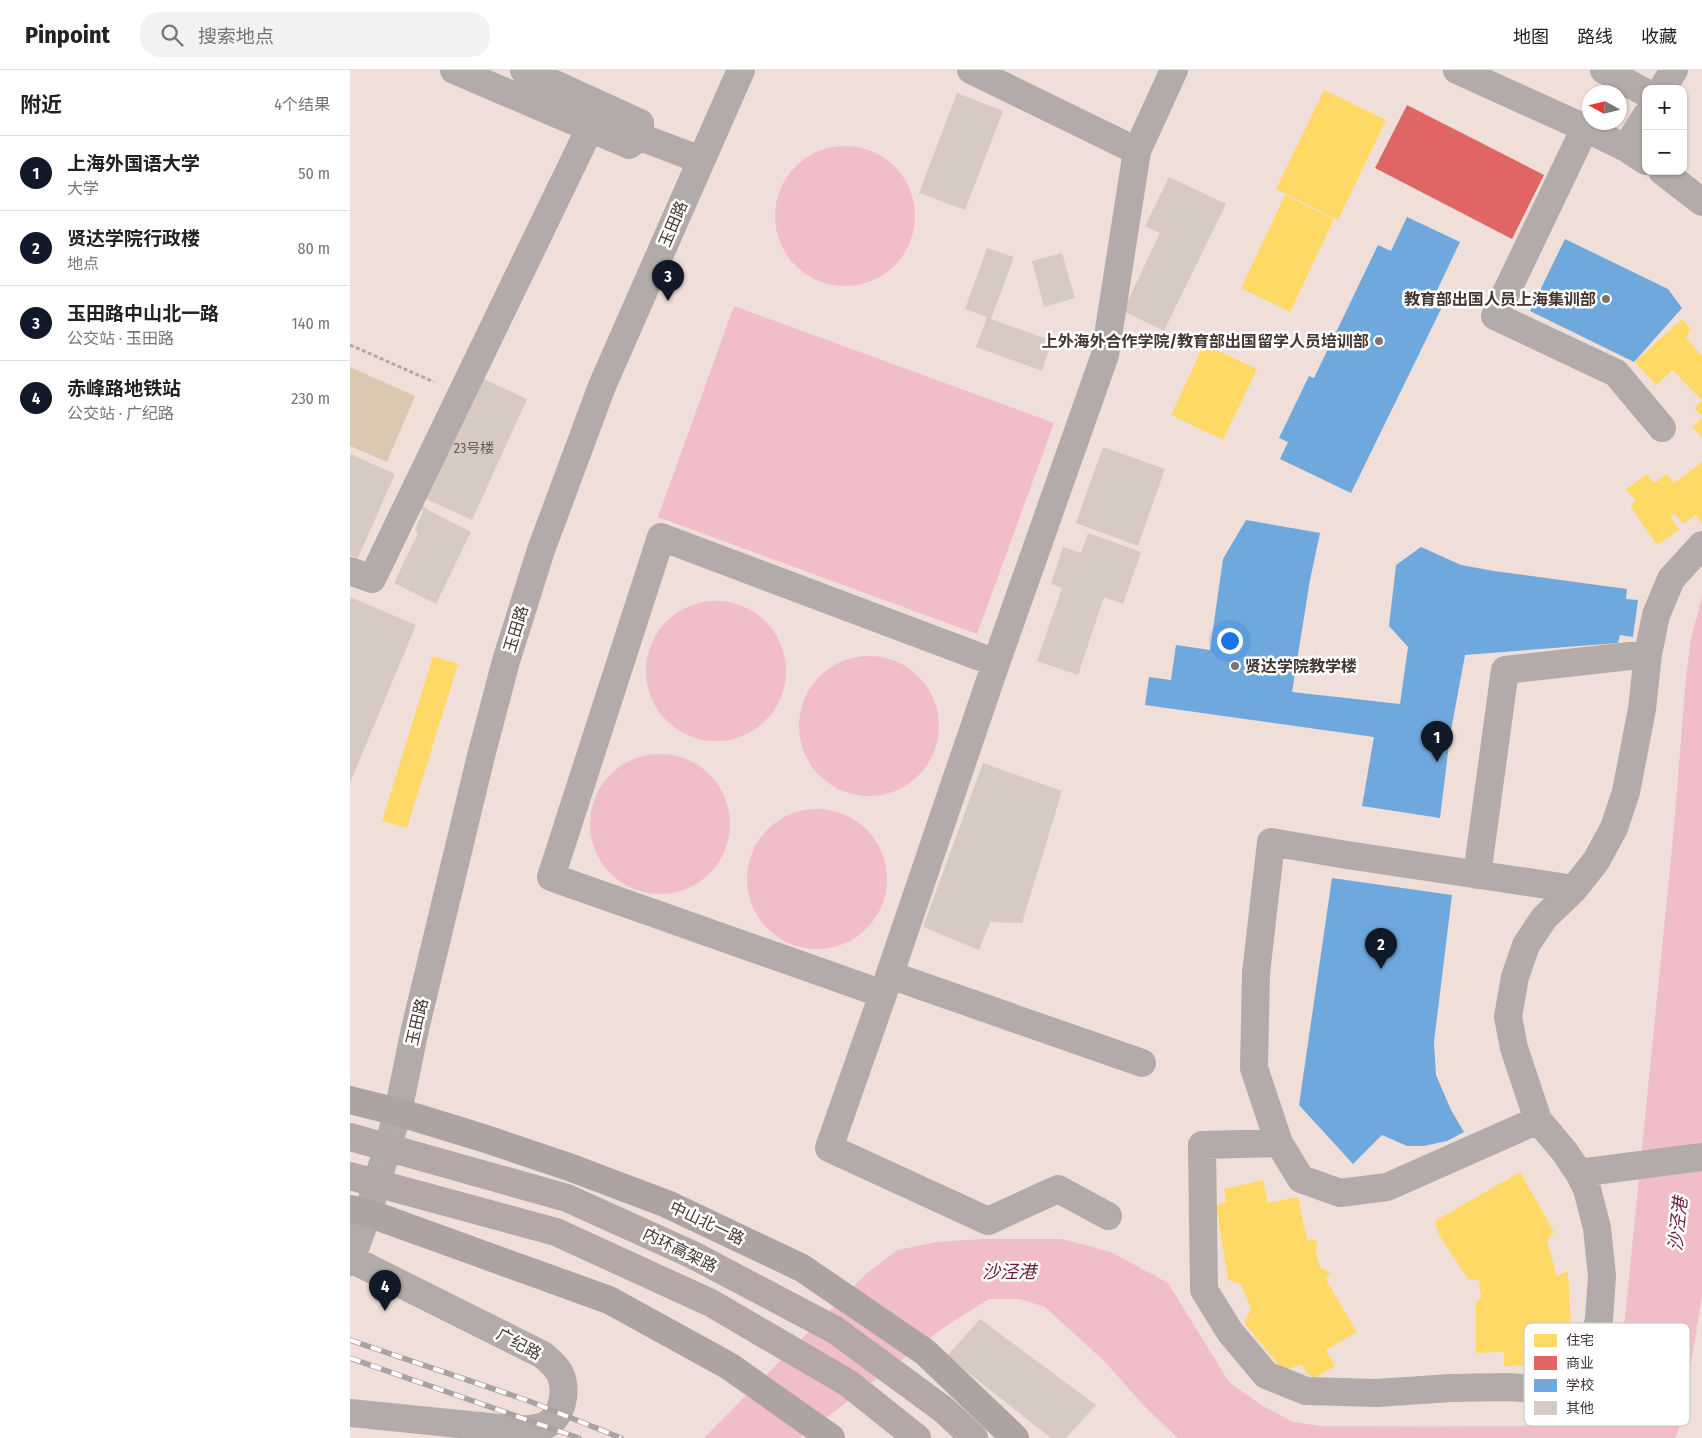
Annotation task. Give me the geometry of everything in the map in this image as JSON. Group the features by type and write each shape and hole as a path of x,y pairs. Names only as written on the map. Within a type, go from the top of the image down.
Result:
{"highway":[{"name":"内环高架路","path":"350,1137 567,1198 693,1255 835,1330 944,1410 974,1438"},
{"path":"350,1176 556,1232 711,1303 848,1383 916,1438"}],"main road":[{"name":"中山北一路","path":"350,1100 398,1112 569,1167 667,1204 802,1268 925,1352 1014,1438"},
{"path":"359,1211 609,1300 729,1366 830,1438"}],"street":[{"path":"454,70 629,144 640,137"},
{"path":"524,70 640,123 640,137"},
{"name":"玉田路","path":"359,1211 398,1112 415,1029 476,775 523,605 561,494 602,386 741,70"},
{"path":"971,70 1137,151"},
{"path":"1108,1216 1058,1189 988,1221 829,1148 996,663 1105,355 1137,151 1174,70"},
{"path":"1458,70 1582,126"},
{"path":"1604,70 1642,92"},
{"path":"1665,85 1674,70"},
{"path":"350,570 372,580 590,128"},
{"path":"1585,130 1495,316 1616,373 1662,428"},
{"path":"1590,130 1636,154 1642,130"},
{"path":"640,137 701,160"},
{"path":"1667,175 1702,202"},
{"path":"996,663 661,537 551,878 886,985 1142,1063"},
{"path":"1598,1323 1602,1276 1597,1228 1587,1189 1564,1151 1538,1120 1514,1048 1508,1017 1515,977 1526,945 1544,918 1574,889 1596,861 1614,828 1626,792 1642,709 1648,654 1656,615 1672,578 1702,545"},
{"path":"1478,875 1505,670 1648,654"},
{"path":"1538,1120 1387,1187 1340,1193 1301,1179 1279,1144 1254,1068 1256,973 1271,842 1574,889"},
{"path":"1279,1144 1202,1145 1204,1290 1230,1332 1266,1375 1306,1391 1377,1393 1451,1388 1524,1388"},
{"path":"1579,1173 1702,1157"},
{"name":"广纪路","path":"350,1414 519,1430 534,1429 547,1424 556,1417 562,1405 563,1387 561,1375 543,1355 351,1260 359,1211"}],"path":[{"path":"350,345 462,394"}],"shaded area":[{"path":"350,367 415,396 387,462 350,446"}],"water":[{"path":"845,146 872,152 884,158 894,167 903,177 909,189 915,216 909,243 903,255 894,265 884,274 872,280 845,286 818,280 806,274 796,265 787,255 781,243 775,216 781,189 787,177 796,167 806,158 818,152"},
{"path":"734,306 1054,423 977,634 658,517"},
{"name":"沙泾港","path":"1702,597 1702,1296 1690,1370 1690,1323 1624,1323 1691,638"},
{"path":"716,601 743,607 755,613 765,622 774,632 780,644 786,671 780,698 774,710 765,720 755,729 743,735 716,741 689,735 677,729 667,720 658,710 652,698 646,671 652,644 658,632 667,622 677,613 689,607"},
{"path":"869,656 896,662 908,668 918,677 927,687 933,699 939,726 933,753 927,765 918,775 908,784 896,790 869,796 842,790 830,784 820,775 811,765 805,753 799,726 805,699 811,687 820,677 830,668 842,662"},
{"path":"660,754 687,760 699,766 709,775 718,785 724,797 730,824 724,851 718,863 709,873 699,882 687,888 660,894 633,888 621,882 611,873 602,863 596,851 590,824 596,797 602,785 611,775 621,766 633,760"},
{"path":"817,809 844,815 856,821 866,830 875,840 881,852 887,879 881,906 875,918 866,928 856,937 844,943 817,949 790,943 778,937 768,928 759,918 753,906 747,879 753,852 759,840 768,830 778,821 790,815"},
{"name":"沙泾港","path":"983,1239 1062,1239 1111,1252 1168,1283 1229,1382 1261,1405 1293,1422 1320,1426 1681,1426 1675,1438 1178,1438 1147,1409 1104,1361 1045,1307 1020,1299 989,1299 943,1328 800,1438 704,1438 867,1273 898,1250 937,1242"}],"building: 住宅":[{"path":"1324,90 1386,120 1338,220 1276,189"},
{"path":"1285,195 1334,219 1290,312 1241,288"},
{"path":"1682,319 1691,329 1686,337 1702,356 1702,401 1673,370 1656,385 1635,362"},
{"path":"1204,344 1257,369 1223,440 1171,415"},
{"path":"1702,401 1702,416 1694,408"},
{"path":"1702,418 1702,437 1692,427"},
{"path":"1702,462 1702,524 1696,515 1683,524 1675,514 1670,517 1679,530 1657,545 1631,507 1635,500 1626,489 1647,474 1654,483 1667,474 1674,483"},
{"path":"433,656 458,664 407,828 382,821"},
{"path":"1520,1172 1554,1232 1547,1241 1557,1276 1568,1271 1571,1323 1524,1323 1524,1366 1504,1366 1504,1352 1476,1353 1476,1302 1481,1298 1479,1280 1468,1279 1439,1235 1435,1221"},
{"path":"1263,1180 1268,1203 1298,1197 1307,1239 1317,1240 1316,1253 1320,1267 1331,1274 1325,1278 1357,1332 1326,1350 1335,1366 1313,1379 1301,1365 1283,1370 1244,1323 1251,1309 1241,1284 1228,1280 1216,1206 1226,1201 1224,1189"}],"building: 商业":[{"path":"1407,105 1544,175 1512,239 1375,168"}],"building: 学校":[{"name":"上外海外合作学院/教育部出国留学人员培训部","path":"1407,217 1460,242 1430,305 1442,307 1351,493 1280,459 1288,442 1279,438 1309,376 1314,378 1378,245 1391,251"},
{"name":"教育部出国人员上海集训部","path":"1565,239 1668,289 1682,308 1634,362 1530,311"},
{"name":"贤达学院教学楼","path":"1246,520 1320,533 1310,580 1292,692 1400,704 1408,647 1389,626 1396,565 1421,547 1461,565 1627,589 1626,599 1638,600 1633,637 1620,635 1618,643 1465,655 1450,736 1440,818 1362,806 1374,737 1145,705 1149,677 1171,680 1176,645 1210,650 1223,559"},
{"path":"1332,878 1452,895 1434,1042 1436,1075 1451,1110 1464,1132 1447,1141 1423,1146 1407,1146 1382,1135 1353,1164 1299,1105"}],"building: 其他":[{"path":"957,93 1003,111 965,210 919,193"},
{"path":"1169,177 1226,204 1164,331 1123,311 1160,233 1145,226"},
{"path":"987,248 1014,257 991,319 1052,341 1042,371 976,347 987,317 965,309"},
{"path":"1062,253 1075,298 1044,307 1032,261"},
{"path":"477,376 527,399 472,520 422,497"},
{"path":"1103,447 1165,469 1138,546 1076,523"},
{"path":"350,454 395,474 358,558 350,555"},
{"path":"420,503 428,510 471,532 436,604 394,583 418,533 415,530 423,511 417,506"},
{"path":"1088,533 1141,552 1123,604 1104,597 1078,675 1037,661 1062,588 1051,584 1063,547 1081,553"},
{"path":"350,597 416,625 350,783"},
{"path":"983,763 1062,791 1022,923 990,922 979,950 923,927"},
{"path":"980,1319 1096,1405 1066,1438 1051,1438 947,1356"}],"railway":[{"path":"350,1340 529,1401 621,1438"},
{"path":"350,1358 579,1438"}],"place":[{"name":"教育部出国人员上海集训部","path":"1606,299"},
{"name":"玉田路中山北一路","path":"668,301"},
{"name":"上外海外合作学院/教育部出国留学人员培训部","path":"1379,341"},
{"name":"贤达学院教学楼","path":"1235,666"},
{"name":"上海外国语大学","path":"1437,762"},
{"name":"贤达学院行政楼","path":"1381,969"},
{"name":"赤峰路地铁站","path":"385,1311"}]}
